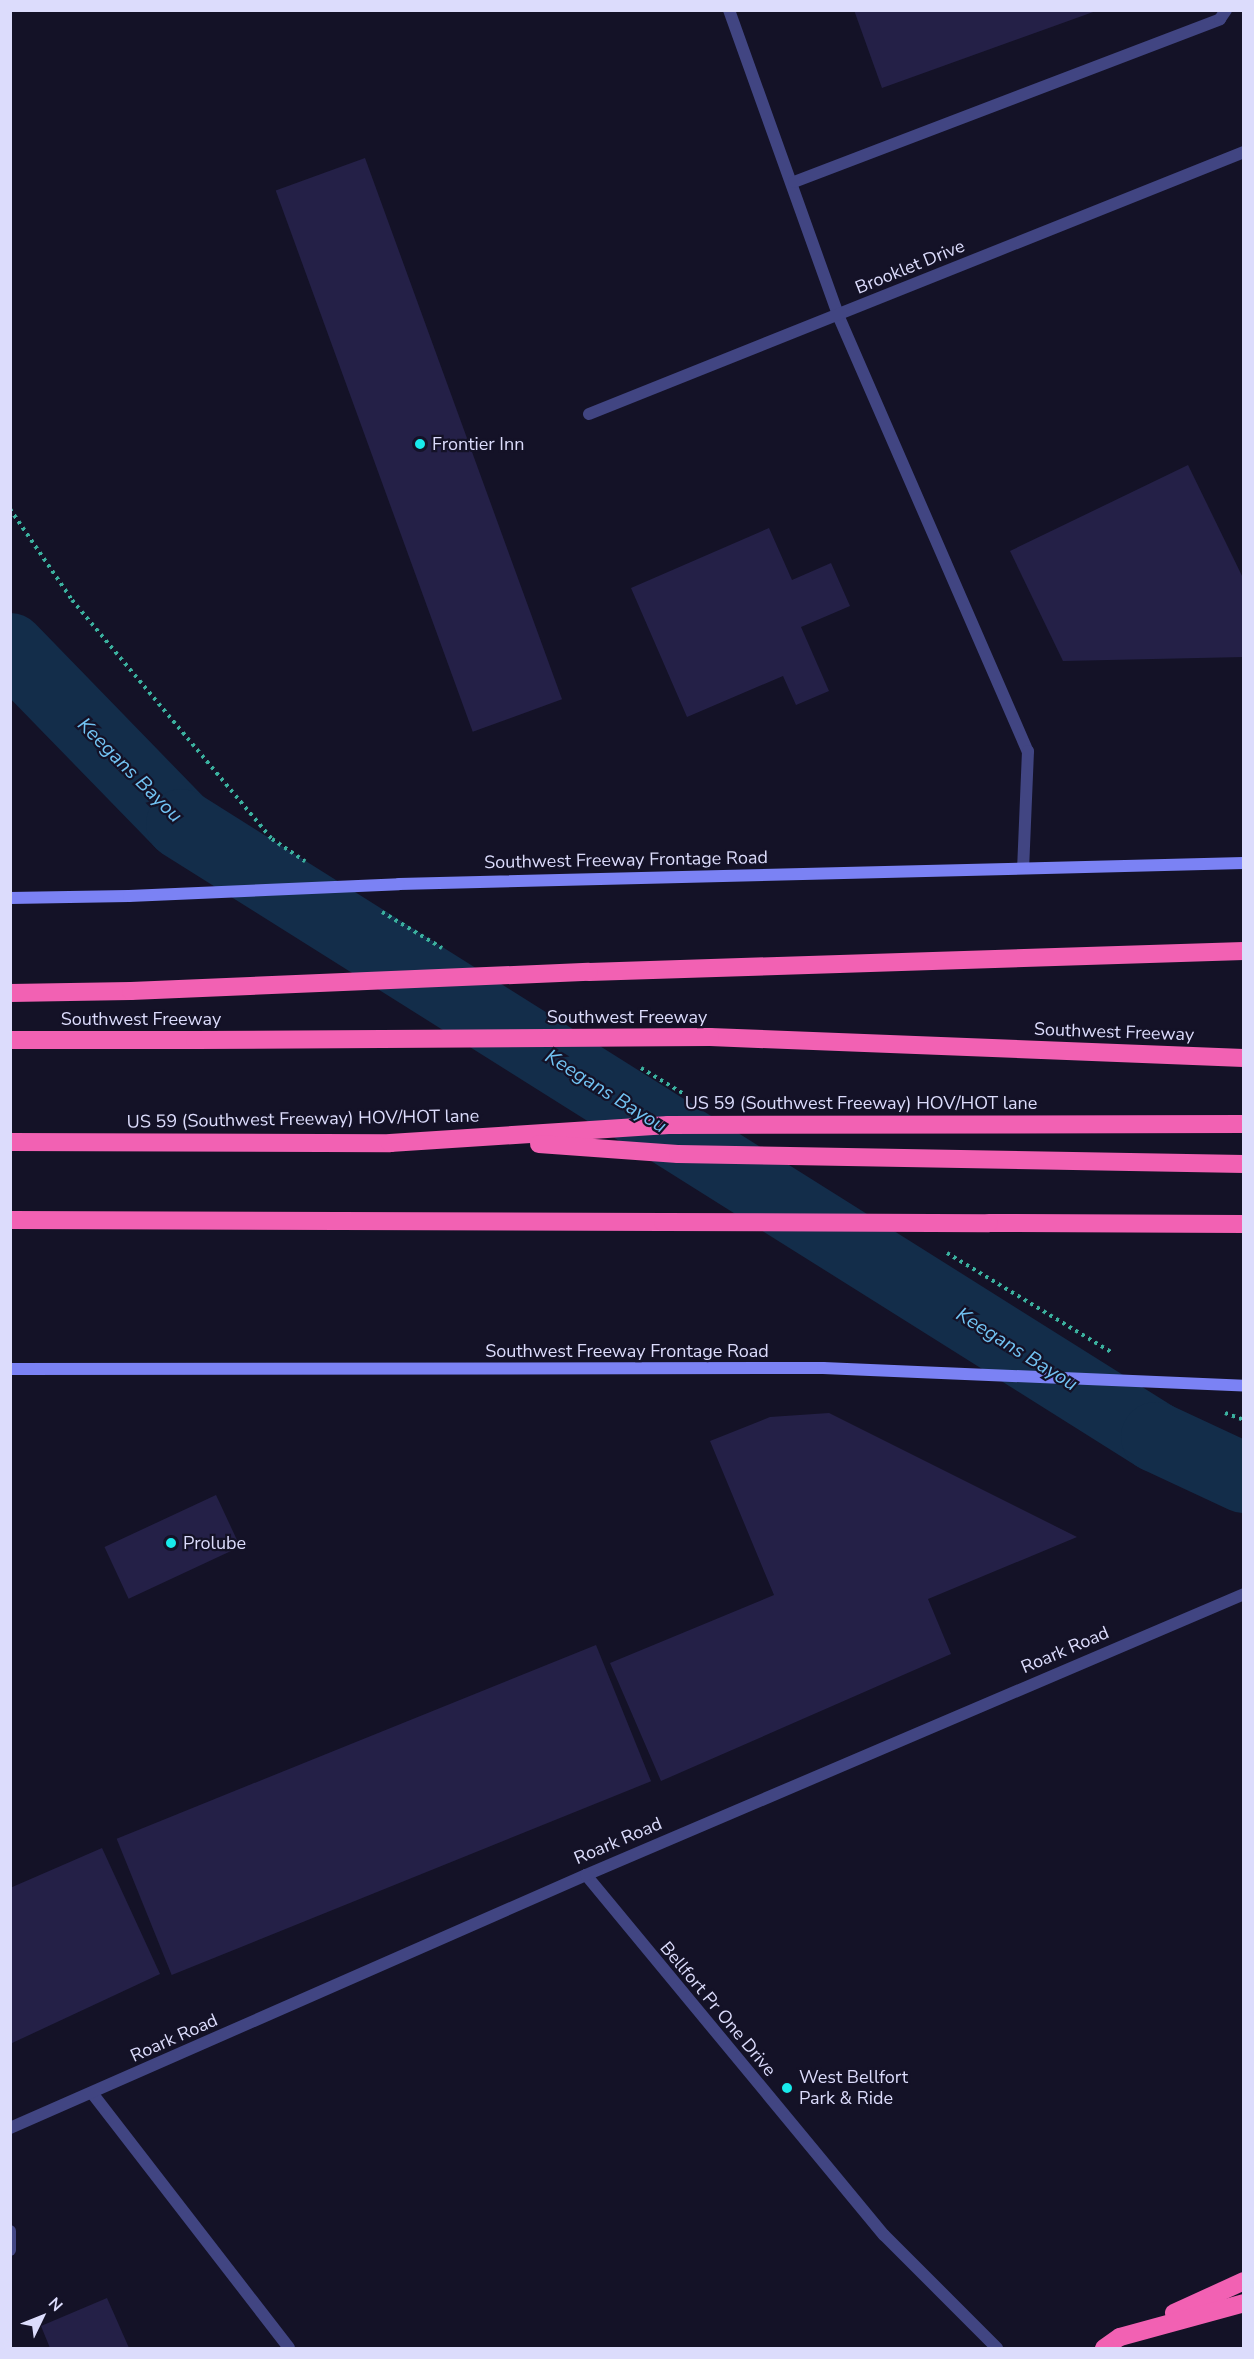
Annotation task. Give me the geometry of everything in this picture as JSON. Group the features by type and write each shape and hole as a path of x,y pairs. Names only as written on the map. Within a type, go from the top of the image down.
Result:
{"highway":[{"path":"10,993 131,991 590,972 1244,951"},
{"name":"Southwest Freeway","path":"10,1040 710,1037 1244,1058"},
{"name":"US 59 (Southwest Freeway) HOV/HOT lane","path":"10,1142 477,1139 668,1125 1244,1124"},
{"path":"477,1139 678,1154 1244,1164"},
{"path":"10,1220 1244,1224"},
{"path":"1104,2349 1120,2337 1244,2281"},
{"path":"1120,2337 1244,2303"}],"main road":[{"name":"Southwest Freeway Frontage Road","path":"10,898 129,896 399,884 1244,863"},
{"name":"Southwest Freeway Frontage Road","path":"10,1369 823,1368 1244,1386"}],"street":[{"path":"729,10 794,182 838,315 1028,751 1023,868"},
{"path":"794,182 1220,19 1226,10"},
{"name":"Brooklet Drive","path":"589,414 1244,152"},
{"name":"Roark Road","path":"10,2128 586,1875 1244,1594"},
{"name":"Bellfort Pr One Drive","path":"586,1875 884,2235 997,2349"},
{"path":"92,2093 289,2349"},
{"path":"10,2232 10,2250"}],"building":[{"path":"854,10 1096,10 1096,11 882,88"},
{"name":"Frontier Inn","path":"365,158 562,699 473,732 276,190"},
{"path":"1188,465 1244,580 1244,657 1063,661 1010,551"},
{"path":"769,528 792,580 831,563 850,606 801,627 829,691 796,705 783,676 687,717 631,588"},
{"path":"829,1413 1077,1537 928,1599 951,1654 661,1781 610,1663 774,1595 710,1441 770,1417"},
{"name":"Prolube","path":"216,1495 240,1547 129,1599 105,1547"},
{"path":"596,1645 651,1781 172,1975 117,1839"},
{"path":"102,1848 160,1974 10,2044 10,1888"},
{"path":"107,2298 129,2348 50,2348 41,2326"}],"waterway":[{"name":"Keegans Bayou","path":"10,648 181,824 1156,1437 1244,1478"}],"place":[{"name":"Frontier Inn","path":"420,444"},
{"name":"Prolube","path":"171,1543"},
{"name":"West Bellfort Park & Ride","path":"787,2088"}]}
